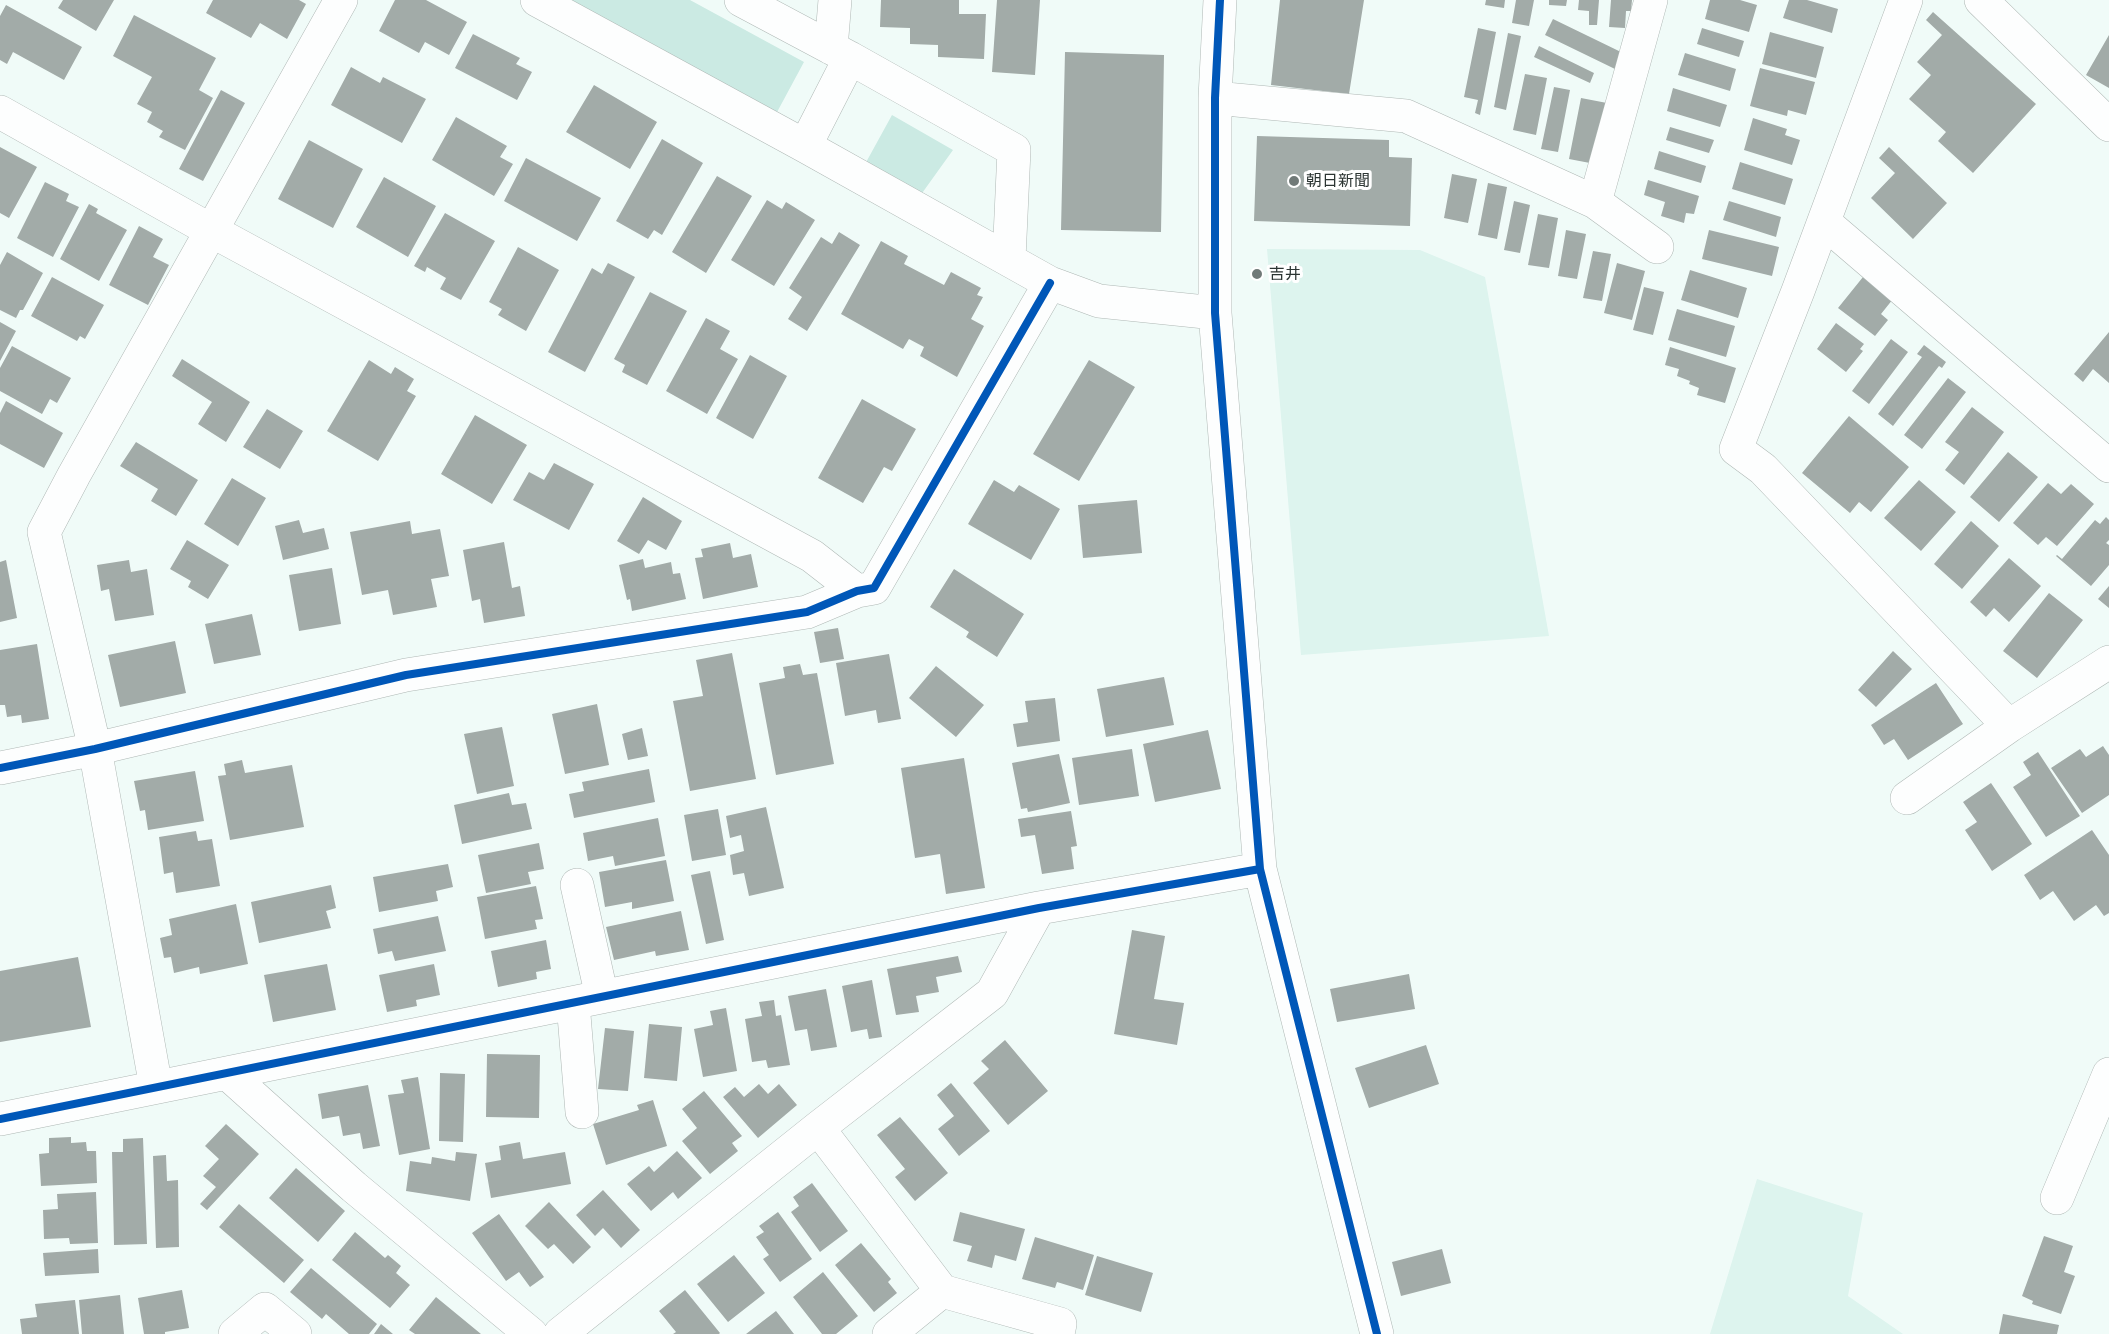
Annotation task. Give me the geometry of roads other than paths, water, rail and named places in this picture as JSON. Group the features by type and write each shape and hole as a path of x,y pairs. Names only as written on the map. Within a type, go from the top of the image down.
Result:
{"street":[{"path":"156,1087 94,748 44,532 341,0"},
{"path":"537,0 1050,283 1099,302 1215,313"},
{"path":"741,0 1014,150 1009,259"},
{"path":"805,146 841,53 835,0"},
{"path":"1220,0 1215,98 1215,313 1260,869 1377,1334"},
{"path":"1595,202 1652,0"},
{"path":"1906,0 1824,222 1736,449 1763,469 2009,726"},
{"path":"1981,0 2109,125"},
{"path":"1215,98 1406,116 1595,202 1657,247"},
{"path":"0,112 212,231 812,555 857,591"},
{"path":"1824,222 2109,466"},
{"path":"0,768 406,675 807,612 857,591 874,588 1050,283"},
{"path":"1907,798 2009,726 2109,662"},
{"path":"0,1119 1039,908 1260,869"},
{"path":"578,885 588,1000 582,1112"},
{"path":"560,1334 818,1128 992,993 1039,908"},
{"path":"228,1074 354,1186 531,1334"},
{"path":"2056,1198 2109,1074"},
{"path":"818,1128 942,1291 1060,1324 1058,1334"},
{"path":"889,1334 942,1291"},
{"path":"235,1334 265,1309 296,1334"}],"place":[{"name":"朝日新聞","path":"1294,181"},
{"name":"吉井","path":"1257,274"}]}
